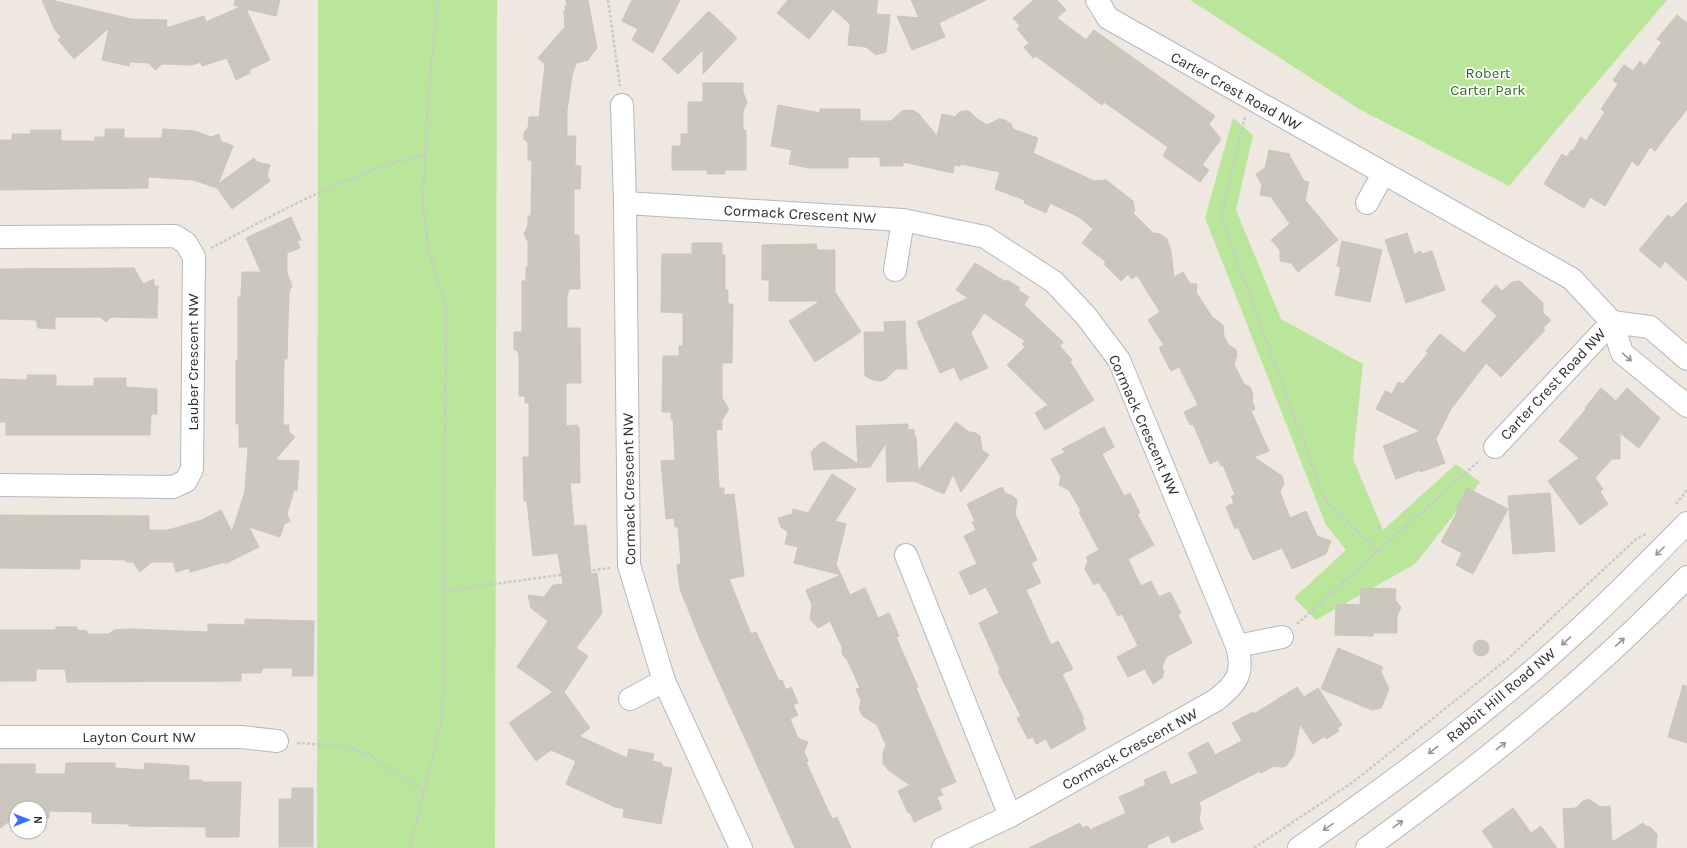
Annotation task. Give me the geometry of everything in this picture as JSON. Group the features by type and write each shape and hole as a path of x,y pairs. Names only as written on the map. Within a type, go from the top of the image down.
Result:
{"street":[{"name":"Carter Crest Road NW","path":"1097,0 1108,18 1572,279 1612,322 1622,353 1687,406"},
{"name":"Cormack Crescent NW","path":"622,105 625,203 629,565 664,681 741,848"},
{"path":"1367,203 1383,174"},
{"name":"Cormack Crescent NW","path":"625,203 903,220 986,237 1054,282 1086,316 1119,360 1237,646 1241,662 1238,677 1230,689 1216,700 1010,816 943,848"},
{"path":"895,270 903,220"},
{"path":"0,237 175,236 186,243 194,257"},
{"name":"Lauber Crescent NW","path":"0,485 173,487 186,482 192,469 194,257"},
{"name":"Carter Crest Road NW","path":"1612,322 1650,327 1687,359"},
{"name":"Carter Crest Road NW","path":"1495,447 1612,322"},
{"name":"Rabbit Hill Road NW","path":"1299,848 1388,785 1497,701 1606,606 1681,515"},
{"path":"906,555 1010,816"},
{"path":"1367,848 1520,731 1599,661 1687,577"},
{"path":"1237,646 1282,637"},
{"path":"630,699 664,681"},
{"name":"Layton Court NW","path":"0,737 241,738 277,741"}],"path":[{"path":"410,848 441,723 443,692 446,307 428,248 424,203 424,155 428,97 438,0"},
{"path":"608,0 622,105"},
{"path":"1249,98 1221,217 1325,500 1378,551"},
{"path":"194,257 319,193 396,162 424,155"},
{"path":"1282,637 1495,447"},
{"path":"1681,515 1687,490"},
{"path":"1254,848 1353,782 1510,657 1636,539 1649,533"},
{"path":"444,591 629,565"},
{"path":"277,741 344,746 368,754 424,792"}],"green space":[{"path":"318,0 497,0 495,848 317,848"},
{"name":"Robert Carter Park","path":"1190,0 1667,0 1509,186 1359,109"},
{"path":"1233,118 1253,135 1236,210 1281,319 1363,364 1353,459 1383,530 1456,464 1480,482 1415,564 1316,620 1294,598 1346,550 1326,525 1205,218"}],"building":[{"path":"42,0 51,0 131,19 167,20 166,28 204,16 206,22 240,7 234,5 235,0 280,0 276,16 246,9 270,60 249,70 250,73 236,80 227,58 202,66 201,62 192,65 162,64 155,70 149,63 130,62 129,66 102,60 109,28 74,59 58,40 61,37 55,30"},
{"path":"566,0 588,0 597,48 588,60 576,63 572,76 567,110 567,136 576,136 575,166 581,166 580,189 574,189 574,235 579,235 580,289 569,289 567,296 567,328 580,328 581,383 566,383 566,426 577,425 577,427 579,427 580,483 570,483 574,526 586,525 591,574 597,573 602,613 576,648 588,656 564,692 590,728 579,736 627,758 629,749 654,754 652,761 662,763 662,766 672,768 661,824 623,817 624,809 615,807 566,784 576,761 551,750 536,761 509,723 553,692 517,667 548,621 531,608 528,595 544,597 553,585 563,584 558,553 533,556 527,501 524,501 523,457 529,457 529,403 525,403 525,396 519,396 519,355 517,350 514,350 514,332 522,332 522,281 526,281 526,267 528,267 528,242 524,234 528,225 528,216 531,216 532,160 528,160 528,143 524,139 524,133 528,128 529,117 539,117 545,64 538,58 565,27 564,11 566,11 565,6 567,6"},
{"path":"632,0 680,0 653,53 632,40 638,29 622,21"},
{"path":"788,0 878,0 876,14 890,15 886,52 876,55 866,47 848,45 850,24 833,9 809,39 777,13"},
{"path":"911,0 986,0 939,23 945,37 912,50 897,16 919,18"},
{"path":"1034,0 1057,0 1066,10 1057,18 1086,40 1094,30 1215,116 1209,124 1221,139 1202,165 1209,170 1200,182 1163,156 1168,147 1104,102 1102,105 1036,56 1033,58 1024,47 1029,43 1017,29 1020,26 1013,18"},
{"path":"709,11 737,38 703,74 703,50 678,74 662,59"},
{"path":"1677,15 1687,23 1687,109 1655,151 1650,147 1638,166 1632,161 1605,206 1590,197 1584,208 1544,184 1562,154 1567,157 1571,150 1573,151 1581,137 1586,141 1605,112 1601,109 1618,84 1613,80 1624,65 1633,71 1640,61 1645,66 1662,42 1657,39"},
{"path":"703,83 743,83 743,92 747,102 743,111 743,130 746,130 746,170 725,170 725,174 707,174 707,170 672,170 672,146 681,146 681,134 688,134 688,102 703,102"},
{"path":"778,105 820,113 820,109 860,109 860,121 891,121 902,111 912,110 918,113 937,136 942,114 956,117 957,114 962,111 969,111 977,119 987,125 999,119 1005,120 1011,124 1013,129 1038,138 1033,153 1094,181 1106,180 1133,201 1135,211 1133,213 1153,233 1160,234 1167,239 1171,251 1174,277 1183,272 1190,284 1197,284 1196,292 1212,317 1223,325 1224,336 1228,344 1236,350 1237,356 1234,364 1244,384 1250,387 1253,394 1252,401 1255,409 1251,411 1269,451 1254,457 1282,476 1284,483 1280,492 1290,518 1306,511 1317,536 1331,541 1326,554 1292,569 1282,548 1253,560 1238,527 1235,529 1226,507 1234,503 1231,496 1235,495 1223,465 1221,466 1218,460 1210,464 1193,424 1190,425 1184,412 1198,405 1179,367 1171,371 1159,348 1164,345 1148,320 1160,312 1137,275 1132,279 1128,274 1121,281 1104,264 1106,262 1082,243 1093,229 1079,217 1050,203 1046,213 1024,203 1025,200 995,189 1000,172 961,164 960,166 954,165 953,173 903,162 903,166 880,166 880,157 848,157 848,168 809,168 789,164 792,150 771,146"},
{"path":"105,129 124,129 124,138 162,138 163,129 195,131 211,137 219,134 221,141 233,146 218,184 254,158 257,162 270,165 267,175 270,181 232,209 217,188 193,180 148,177 148,188 0,190 0,140 12,140 12,134 31,134 31,130 61,130 61,141 95,141 95,137 105,137"},
{"path":"1269,150 1290,154 1289,158 1291,158 1304,181 1309,182 1305,200 1338,240 1298,272 1291,263 1280,261 1280,250 1271,240 1290,224 1271,197 1260,195 1262,185 1256,174 1265,168"},
{"path":"1687,202 1687,281 1665,261 1660,268 1639,250 1668,215 1672,218"},
{"path":"291,217 301,240 297,241 300,248 287,253 287,273 292,286 289,292 287,359 284,359 283,425 289,425 289,432 295,437 275,460 299,461 297,491 294,490 287,514 290,521 284,524 280,537 249,527 259,547 225,564 225,562 190,572 189,568 176,572 173,562 152,562 140,572 133,562 126,562 126,560 80,559 80,569 0,568 0,515 149,516 149,530 168,530 202,520 221,510 232,532 245,491 248,447 239,447 239,424 236,424 238,297 241,297 242,272 261,272 246,238"},
{"path":"1407,233 1414,254 1421,251 1422,254 1432,251 1445,290 1406,303 1385,240"},
{"path":"1342,241 1382,250 1370,302 1335,295 1341,267 1337,266"},
{"path":"692,243 722,243 722,255 725,255 725,290 728,290 728,304 733,304 732,363 722,363 722,398 729,409 722,420 722,430 716,429 719,488 724,488 724,495 734,494 744,576 729,579 751,634 756,632 779,681 782,680 786,690 791,687 798,703 793,705 798,715 790,719 798,738 808,742 804,752 808,761 806,762 832,819 837,817 851,848 795,848 702,644 680,589 677,565 681,564 678,527 675,527 674,518 666,519 661,461 675,460 673,419 671,419 671,412 662,412 663,356 679,356 679,346 683,346 683,313 661,312 662,254 692,254"},
{"path":"816,244 817,250 835,250 835,292 861,332 815,362 789,321 820,301 769,301 769,280 762,280 762,245"},
{"path":"975,263 1006,282 1007,280 1020,288 1018,290 1029,297 1024,305 1063,342 1060,346 1072,360 1070,362 1094,400 1045,430 1035,413 1048,405 1007,365 1025,347 1022,344 1025,341 984,313 971,333 988,368 960,380 954,367 940,373 917,322 968,298 956,290"},
{"path":"134,268 143,284 154,279 154,286 158,286 157,318 111,317 106,322 100,317 55,317 55,329 38,328 36,320 0,319 0,269"},
{"path":"1520,281 1543,303 1543,313 1551,320 1543,328 1545,330 1501,377 1486,363 1451,409 1436,439 1445,463 1396,479 1383,446 1420,431 1376,409 1385,391 1392,394 1398,382 1403,384 1428,353 1426,351 1440,334 1464,353 1497,316 1481,301 1496,285 1502,291 1512,282"},
{"path":"905,321 907,369 896,369 886,379 881,381 873,380 865,376 864,332 885,332 884,322"},
{"path":"27,375 56,375 56,386 94,386 94,378 126,378 126,387 157,389 157,414 151,414 150,435 6,435 6,422 0,422 0,379 27,380"},
{"path":"1601,388 1616,401 1627,388 1660,418 1639,448 1620,433 1620,459 1612,459 1595,478 1603,489 1600,492 1608,504 1580,525 1548,481 1579,458 1559,441 1586,409 1585,408"},
{"path":"956,422 969,432 976,433 980,436 982,450 989,455 961,492 953,474 944,494 914,481 887,482 886,443 870,467 814,470 811,452 819,444 824,442 858,464 856,426 908,424 908,430 914,429 914,436 916,436 918,471"},
{"path":"1104,427 1114,447 1102,454 1124,496 1130,493 1140,513 1137,514 1154,545 1128,559 1141,586 1151,581 1159,597 1170,592 1181,613 1178,615 1192,643 1166,657 1162,668 1164,671 1162,678 1153,684 1145,669 1128,677 1117,657 1138,646 1122,614 1118,616 1099,582 1094,585 1085,569 1088,561 1086,557 1099,550 1079,512 1081,511 1069,490 1059,485 1061,477 1051,459 1066,452 1062,449"},
{"path":"832,474 856,489 835,521 846,524 836,564 841,575 794,563 798,547 785,544 788,532 781,527 778,518 792,514 793,509 808,513"},
{"path":"1002,487 1005,493 1013,496 1017,500 1015,514 1037,560 1031,563 1041,583 1026,590 1051,645 1058,641 1073,669 1062,674 1084,719 1082,720 1086,729 1051,749 1046,739 1036,744 1033,737 1028,739 1017,718 1021,716 998,671 1000,670 979,623 999,613 986,587 970,595 959,572 977,564 964,536 976,530 972,522 975,521 967,504"},
{"path":"1467,488 1508,509 1473,574 1456,565 1462,553 1441,542 1458,511 1456,510"},
{"path":"1550,493 1555,551 1513,554 1508,496"},
{"path":"841,575 850,595 865,588 878,618 889,613 899,636 896,637 918,687 916,688 956,782 940,789 943,795 937,797 942,809 914,822 910,812 908,813 898,791 910,785 888,770 883,763 883,753 886,745 877,725 863,716 859,710 861,701 856,689 860,688 848,661 842,654 842,647 830,621 818,628 810,619 812,605 806,590"},
{"path":"1361,588 1396,589 1395,600 1401,607 1397,616 1397,633 1373,633 1373,636 1335,635 1336,604 1360,605"},
{"path":"245,619 314,621 313,676 292,676 293,668 263,668 261,673 241,673 241,681 67,682 65,669 36,669 36,681 0,681 0,630 56,630 56,627 77,627 77,630 87,631 87,634 109,634 114,630 131,629 208,632 208,624 245,625"},
{"path":"1478,640 1484,640 1489,645 1487,654 1484,656 1478,656 1473,651 1473,645"},
{"path":"1338,648 1383,667 1381,672 1389,689 1381,708 1372,710 1321,689"},
{"path":"1683,685 1687,686 1687,743 1668,737"},
{"path":"1297,687 1304,697 1318,688 1342,725 1337,728 1339,731 1326,739 1325,736 1313,744 1300,724 1294,755 1286,766 1274,766 1261,773 1260,771 1199,802 1201,809 1199,819 1203,829 1172,843 1169,835 1148,845 1147,848 1029,848 1080,823 1082,828 1088,826 1090,830 1126,813 1119,797 1146,785 1144,780 1165,771 1171,785 1198,773 1188,753 1208,742 1215,755 1242,741 1232,723 1253,712 1254,714"},
{"path":"66,763 115,763 115,768 144,770 145,763 189,766 189,780 202,780 202,782 241,782 239,837 206,837 206,827 129,826 129,824 92,823 92,812 49,811 49,818 48,800 8,800 8,822 0,828 0,764 35,764 35,774 65,774"},
{"path":"292,788 313,788 313,847 279,847 279,799 292,799"},
{"path":"1588,799 1601,807 1610,806 1612,842 1643,823 1657,834 1656,848 1565,848 1563,809 1576,808 1583,801"},
{"path":"1513,808 1531,833 1541,826 1557,848 1494,848 1482,831"}]}
